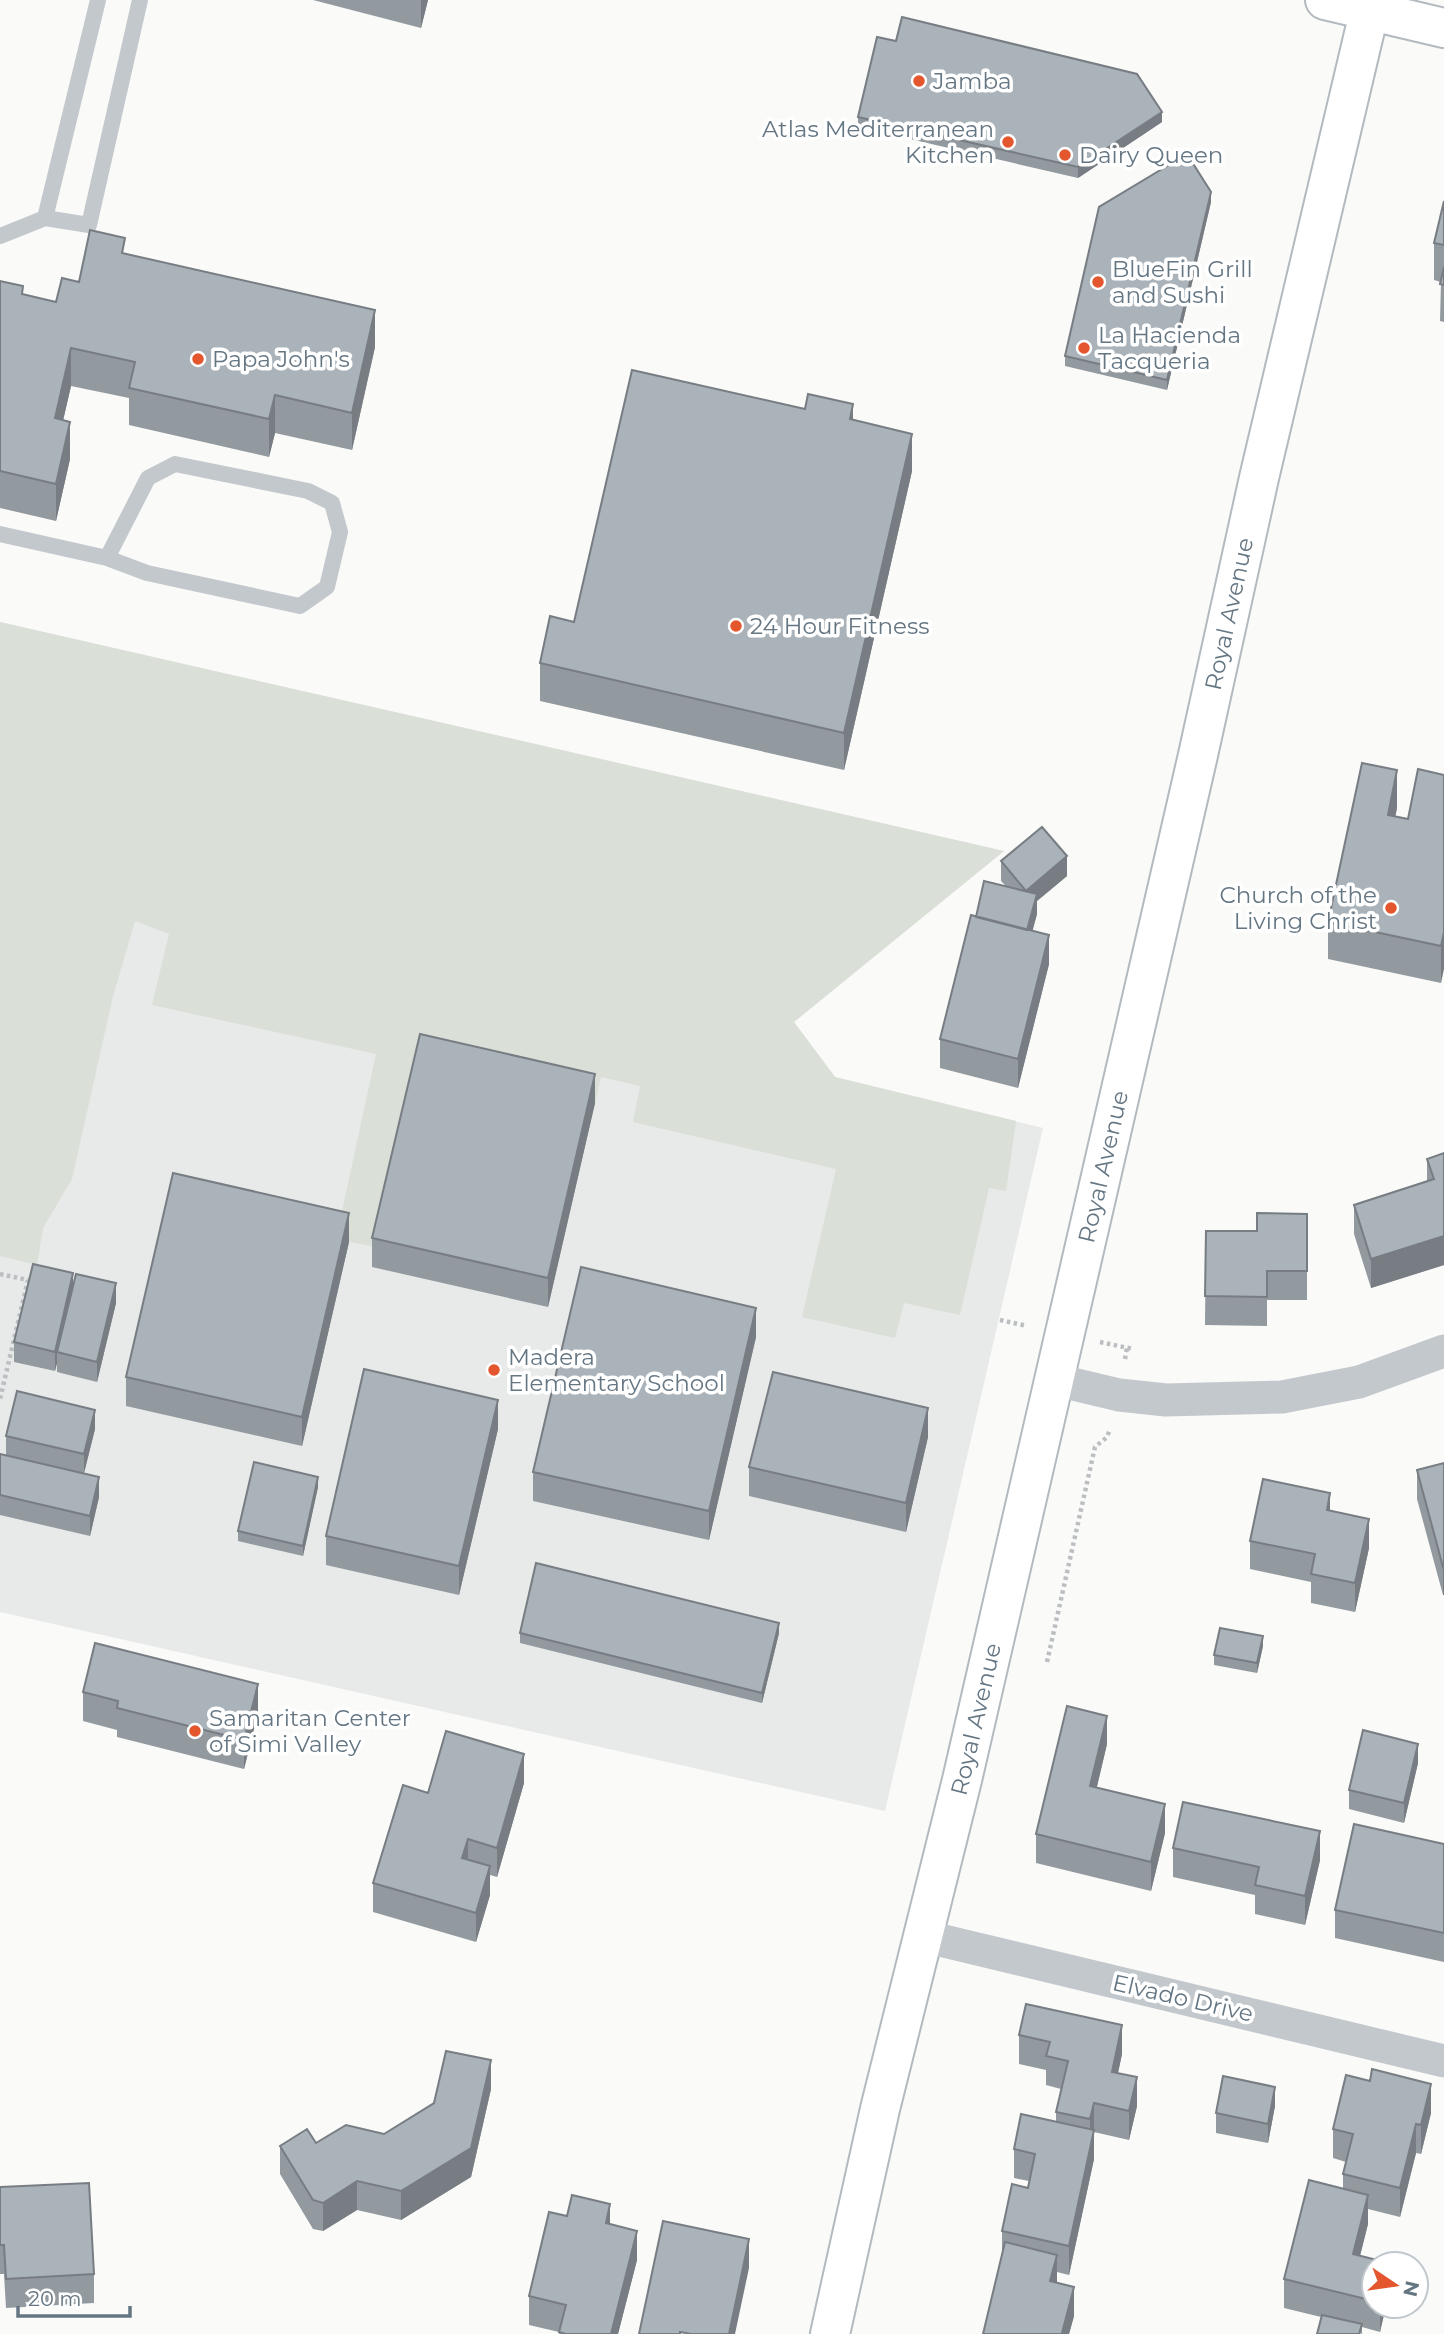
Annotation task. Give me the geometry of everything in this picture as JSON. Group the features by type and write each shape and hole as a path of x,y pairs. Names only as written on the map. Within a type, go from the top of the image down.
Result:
{"main road":[{"path":"1325,0 1370,5 1444,28"},
{"name":"Royal Avenue","path":"830,2334 880,2109 965,1766 1288,352 1370,5"}],"street":[{"path":"1052,1379 1119,1395 1166,1400 1282,1397 1359,1382 1444,1351"},
{"name":"Elvado Drive","path":"923,1936 1444,2061"}],"lane":[{"path":"45,218 98,0"},
{"path":"0,236 45,218 89,226 140,0"},
{"path":"0,534 107,558 148,573 300,606 327,587 340,532 332,503 308,491 175,464 148,478 107,558"}],"path":[{"path":"0,1274 28,1280 0,1399"},
{"path":"1047,1662 1096,1447 1107,1437 1119,1395 1127,1348"}],"shaded area":[{"name":"Madera Elementary School","path":"0,622 1004,851 794,1022 835,1077 1043,1128 885,1811 0,1612"},
{"path":"0,622 1004,851 794,1022 835,1077 1016,1121 1006,1191 989,1188 960,1315 904,1303 895,1338 802,1317 836,1169 633,1122 640,1086 601,1077 595,1103 420,1063 376,1247 336,1239 376,1054 152,1005 169,934 135,921 113,996 72,1179 43,1228 37,1265 0,1256"}],"building":[{"path":"902,17 1137,74 1162,112 1078,167 858,117 877,37 896,41"},
{"path":"1187,154 1211,192 1167,380 1065,356 1099,207"},
{"path":"1444,201 1444,245 1434,243"},
{"path":"90,230 125,238 122,253 375,310 352,413 275,395 269,419 129,388 135,362 71,348 55,418 70,422 56,484 0,471 0,281 23,286 22,294 56,302 62,278 79,282"},
{"path":"1444,267 1444,285 1440,284"},
{"path":"632,370 805,409 808,394 853,404 850,419 912,434 844,733 540,663 550,616 574,622"},
{"name":"Church of the Living Christ","path":"1362,763 1397,770 1388,815 1408,819 1418,769 1444,775 1444,932 1441,946 1328,922"},
{"path":"1042,827 1067,856 1026,891 1001,861"},
{"path":"984,881 1037,894 1027,930 976,917"},
{"path":"971,915 1049,935 1018,1059 940,1039"},
{"path":"420,1034 595,1074 548,1278 372,1238"},
{"path":"1444,1153 1444,1236 1371,1259 1354,1205 1434,1179 1427,1159"},
{"path":"173,1173 349,1213 302,1417 126,1377"},
{"path":"1257,1213 1307,1214 1307,1271 1267,1271 1267,1297 1205,1296 1206,1231 1257,1231"},
{"path":"33,1264 73,1273 55,1352 14,1342"},
{"path":"581,1267 756,1308 709,1511 533,1472"},
{"path":"76,1274 116,1283 97,1362 57,1352"},
{"path":"364,1369 498,1400 459,1566 326,1536"},
{"path":"773,1372 928,1408 906,1503 749,1467"},
{"path":"17,1391 95,1410 84,1454 6,1436"},
{"path":"0,1454 99,1477 90,1516 0,1495"},
{"path":"254,1462 318,1477 303,1546 238,1531"},
{"path":"1444,1463 1444,1566 1443,1567 1417,1470"},
{"path":"1263,1479 1330,1493 1327,1510 1369,1519 1355,1583 1311,1574 1315,1554 1250,1541"},
{"path":"536,1563 779,1623 762,1693 520,1633"},
{"path":"1220,1628 1263,1636 1257,1663 1214,1655"},
{"path":"95,1643 258,1684 244,1740 117,1708 118,1701 83,1692"},
{"path":"1067,1706 1107,1716 1090,1786 1165,1804 1151,1862 1036,1834"},
{"path":"1363,1730 1418,1744 1404,1803 1349,1790"},
{"path":"446,1731 524,1754 497,1848 468,1839 462,1858 490,1866 476,1913 373,1883 403,1785 428,1793"},
{"path":"1183,1802 1320,1831 1305,1896 1255,1885 1259,1867 1173,1848"},
{"path":"1354,1824 1444,1844 1444,1933 1335,1910"},
{"path":"1026,2004 1122,2025 1112,2072 1137,2077 1129,2111 1094,2103 1090,2119 1056,2112 1068,2061 1046,2056 1050,2042 1019,2035"},
{"path":"446,2051 491,2060 471,2148 401,2191 357,2181 323,2203 313,2200 280,2146 307,2129 316,2143 346,2125 384,2134 434,2103"},
{"path":"1372,2069 1431,2084 1421,2125 1416,2124 1400,2188 1343,2174 1353,2134 1333,2129 1346,2075 1370,2081"},
{"path":"1223,2076 1275,2087 1268,2124 1216,2113"},
{"path":"1021,2114 1094,2130 1069,2246 1002,2231 1012,2184 1028,2188 1035,2154 1014,2149"},
{"path":"1309,2180 1368,2195 1353,2254 1360,2256 1360,2298 1284,2279"},
{"path":"89,2183 94,2274 6,2279 4,2245 0,2245 0,2187"},
{"path":"572,2195 610,2204 606,2223 637,2231 611,2334 559,2332 566,2305 529,2296 549,2212 567,2216"},
{"path":"663,2221 749,2239 729,2334 639,2334"},
{"path":"1005,2242 1057,2255 1050,2281 1074,2287 1062,2333 1066,2334 983,2334"},
{"path":"1322,2315 1362,2324 1359,2334 1317,2334"}],"place":[{"name":"Jamba","path":"919,81"},
{"name":"Atlas Mediterranean Kitchen","path":"1008,142"},
{"name":"Dairy Queen","path":"1065,155"},
{"name":"BlueFin Grill and Sushi","path":"1098,282"},
{"name":"La Hacienda Tacqueria","path":"1084,348"},
{"name":"Papa John's","path":"198,359"},
{"name":"24 Hour Fitness","path":"736,626"},
{"name":"Church of the Living Christ","path":"1391,908"},
{"name":"Madera Elementary School","path":"494,1370"},
{"name":"Samaritan Center of Simi Valley","path":"195,1731"}]}
